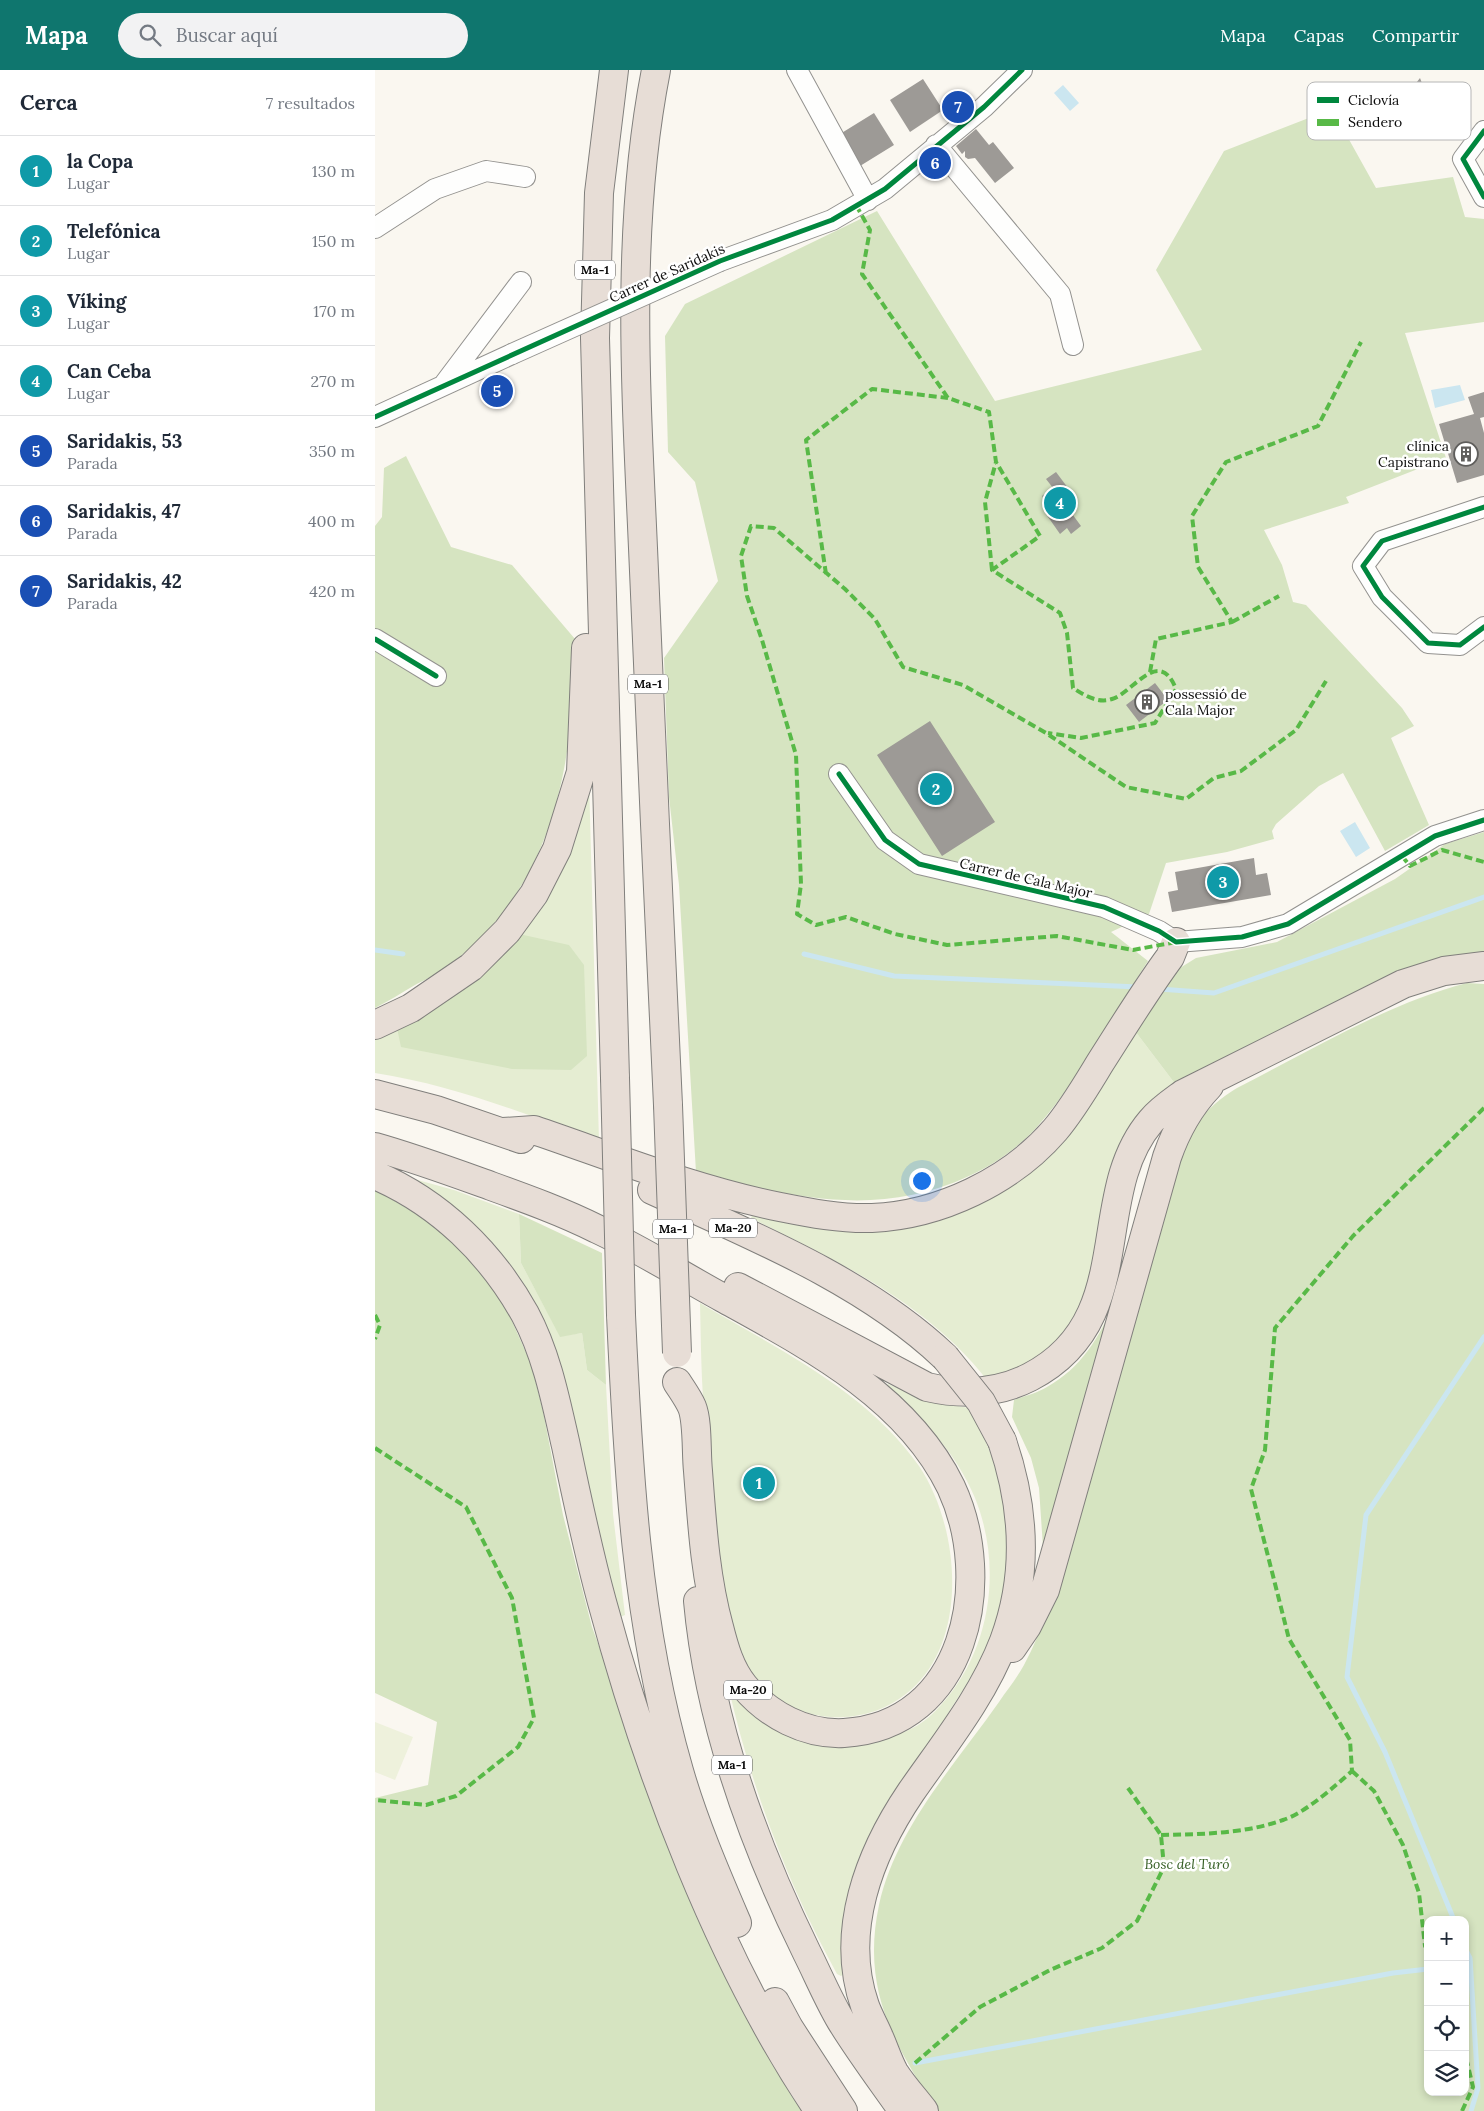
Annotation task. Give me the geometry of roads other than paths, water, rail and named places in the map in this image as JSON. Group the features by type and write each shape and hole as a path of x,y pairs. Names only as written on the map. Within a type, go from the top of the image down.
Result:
{"highway":[{"name":"Ma-1","path":"614,70 599,193 595,276 601,582 621,1315 630,1483 642,1588 655,1666 679,1772 713,1866 754,1960 789,2028 843,2111"},
{"name":"Ma-1","path":"656,70 642,170 636,312 641,500 668,1105 677,1382 701,1632 718,1714 733,1769 775,1883 836,2012 903,2111"},
{"path":"375,1024 418,1004 471,967 492,947 520,914 545,873 566,825 581,772 587,620 601,582"},
{"path":"503,1132 534,1130 717,1193 773,1205 850,1217 873,1218 906,1213 942,1204 980,1188 1031,1154 1055,1130 1076,1102 1139,1001 1170,957 1175,942"},
{"path":"601,1230 634,1238 754,1295 927,1387 958,1392 1005,1387 1046,1367 1068,1347 1080,1332 1093,1308 1102,1284 1123,1180 1139,1140 1151,1121 1171,1102 1403,984 1443,970 1484,966"},
{"path":"986,1680 1007,1656 1027,1626 1045,1590 1167,1157 1187,1114 1215,1079"},
{"name":"Ma-20","path":"375,1094 436,1110 503,1132 649,1189 806,1264 880,1306 913,1328 945,1357 981,1402 1002,1441 1011,1468 1020,1511 1021,1570 1017,1598 1004,1640 986,1680 966,1714 889,1828 867,1875 857,1924 855,1946 857,1972 865,2005 894,2072 924,2111"},
{"name":"Ma-20","path":"375,1148 435,1166 539,1204 601,1230 743,1310 841,1369 900,1416 937,1462 957,1501 965,1530 971,1588 967,1620 951,1664 933,1690 915,1708 895,1720 875,1728 832,1733 811,1729 783,1718 764,1705 742,1684 734,1672 725,1649 711,1599 703,1538 693,1409 677,1382"},
{"path":"375,1175 410,1192 429,1205 472,1242 501,1276 531,1326 542,1354 554,1397 605,1613 653,1766 694,1872 737,1968 784,2060 819,2111"}],"street":[{"path":"797,70 868,200"},
{"name":"Carrer de Saridakis","path":"375,417 720,260 832,220 885,189 984,107 1022,70"},
{"path":"1484,131 1463,159 1484,197"},
{"path":"937,144 1060,294 1073,345"},
{"path":"375,228 435,189 477,174 486,172 525,177"},
{"path":"443,385 521,282"},
{"path":"1484,507 1382,541 1363,566 1383,597 1428,643 1460,645 1484,627"},
{"path":"375,639 436,676"},
{"name":"Carrer de Cala Major","path":"839,774 885,840 919,864 1104,907 1159,931 1175,942"},
{"path":"1175,942 1242,937 1288,924 1435,836 1484,820"}],"water":[{"path":"1063,85 1079,103 1070,111 1054,93"},
{"path":"1460,385 1465,400 1435,408 1431,390"},
{"path":"1355,822 1370,848 1356,857 1340,831"}],"waterway":[{"path":"1159,989 1214,993 1484,897"},
{"path":"375,950 403,954"},
{"path":"804,954 894,976 1138,987"},
{"path":"1452,1916 1385,1752 1347,1677 1366,1515 1484,1337"},
{"path":"1469,1956 1478,2088 1471,2111"},
{"path":"915,2063 1393,1973 1424,1969"}],"place":[{"name":"Saridakis, 42","path":"958,107"},
{"name":"Saridakis, 47","path":"935,163"},
{"name":"Saridakis, 53","path":"497,391"},
{"name":"clínica Capistrano","path":"1466,454"},
{"name":"Can Ceba","path":"1060,503"},
{"name":"possessió de Cala Major","path":"1147,702"},
{"name":"Telefónica","path":"936,789"},
{"name":"Víking","path":"1223,882"},
{"name":"la Copa","path":"759,1483"}],"park label":[{"name":"Bosc del Turó","path":"1187,1864"}]}
